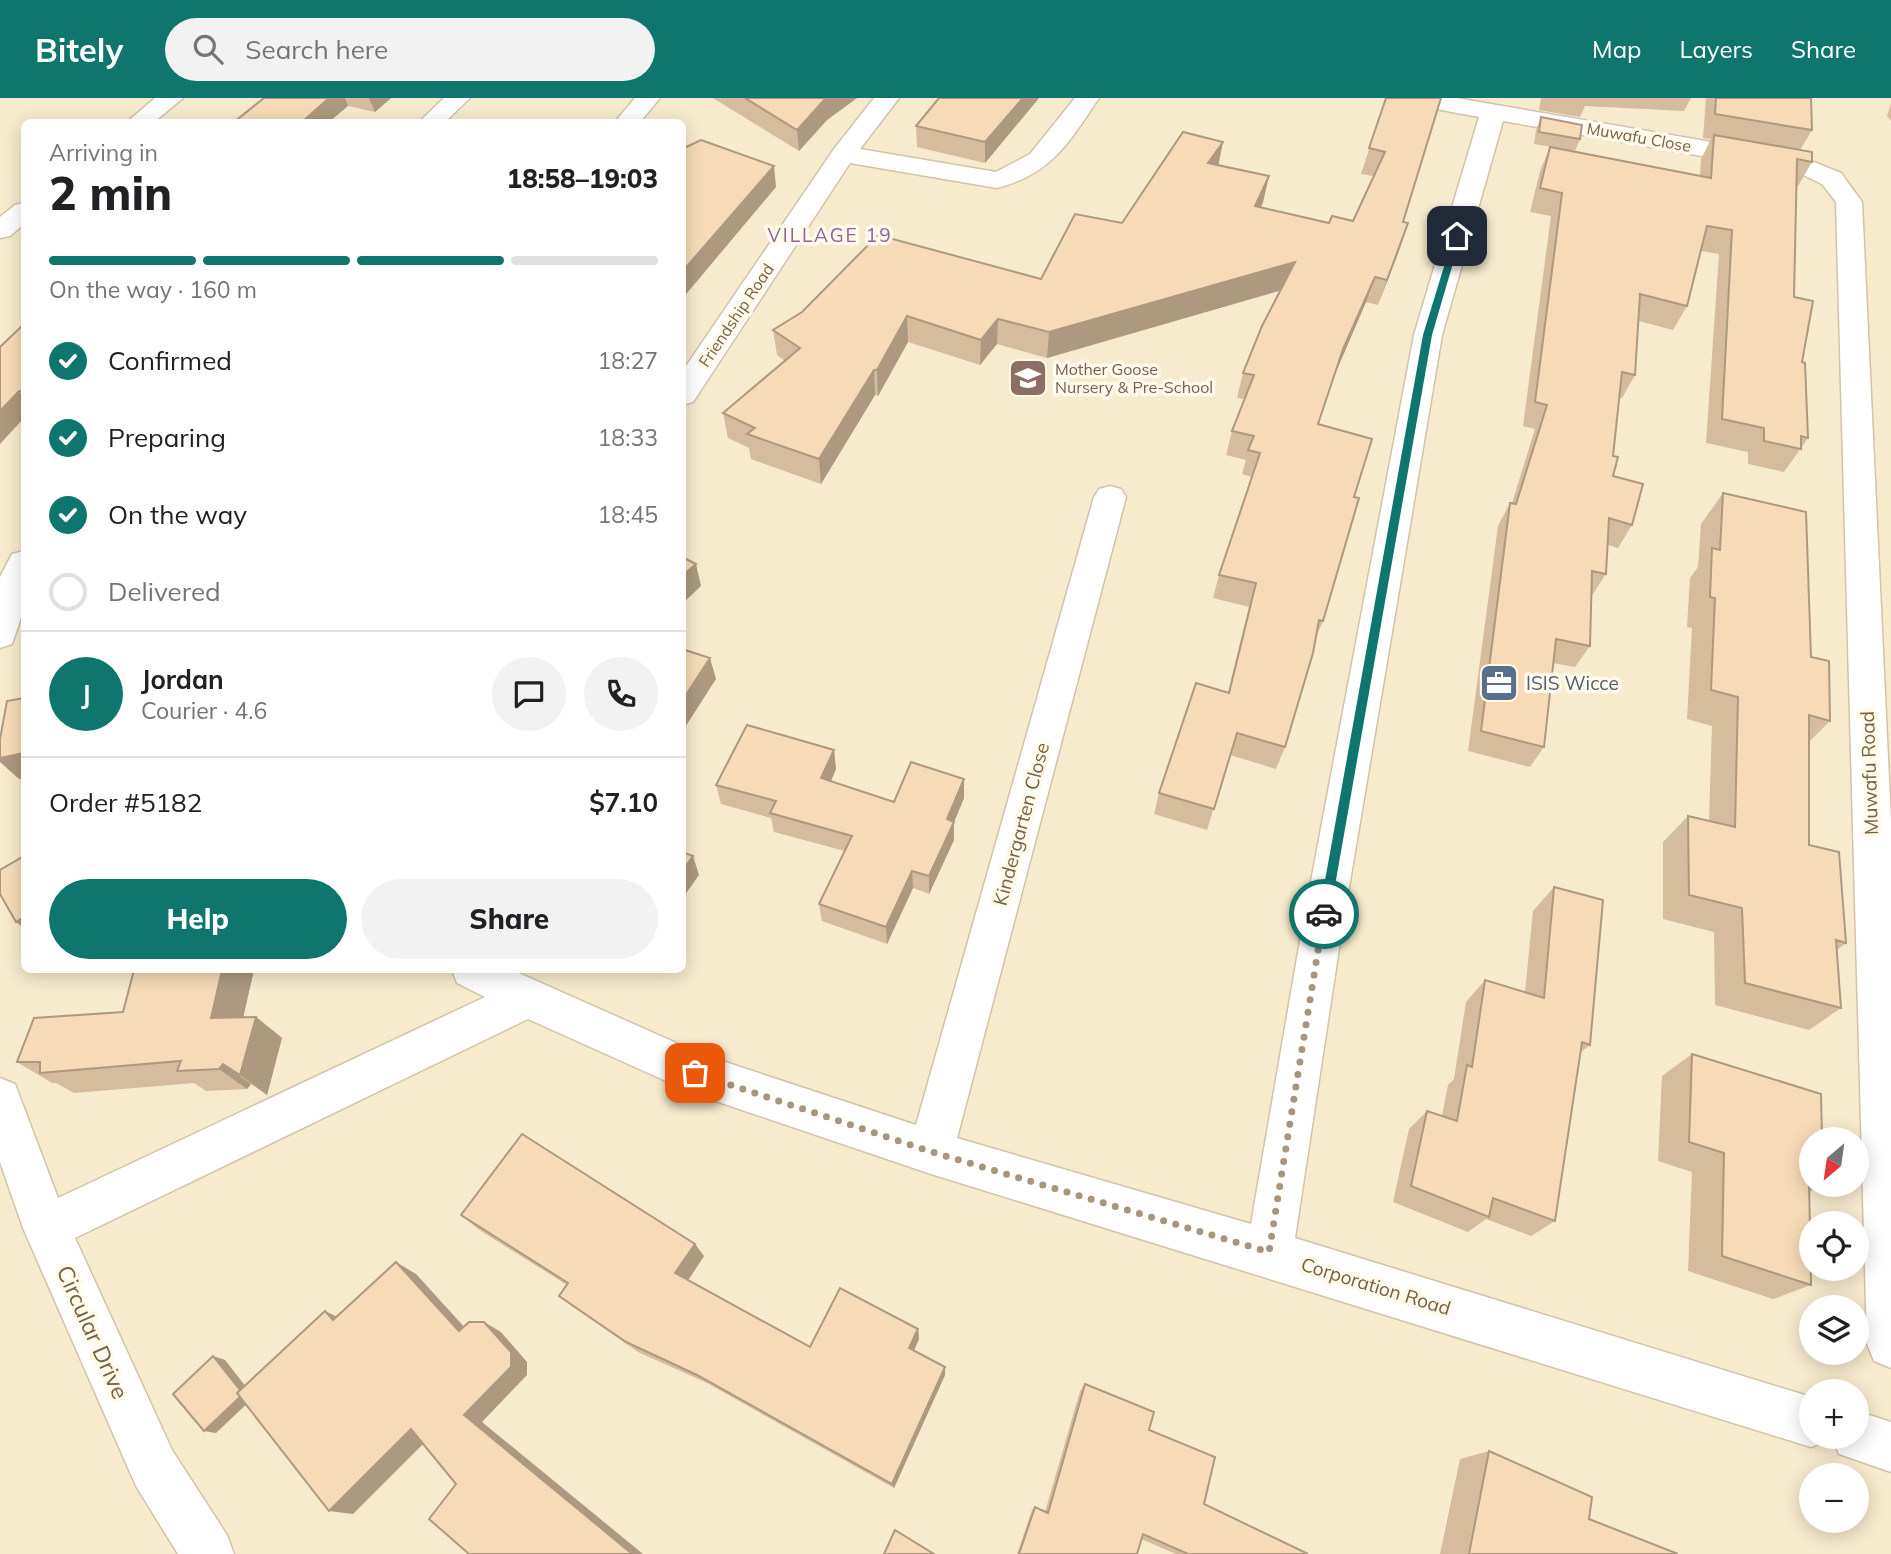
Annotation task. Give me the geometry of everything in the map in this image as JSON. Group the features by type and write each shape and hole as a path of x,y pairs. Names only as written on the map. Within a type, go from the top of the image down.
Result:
{"street":[{"path":"143,119 171,98"},
{"path":"434,119 458,98"},
{"path":"630,119 648,98"},
{"name":"Friendship Road","path":"686,389 844,154 887,98"},
{"path":"844,154 997,180 1018,176 1039,162 1087,98"},
{"name":"Muwafu Close","path":"1414,98 1804,166 1823,172 1843,187 1849,202"},
{"path":"1269,1252 1324,916 1427,335 1493,112"},
{"name":"Muwafu Road","path":"1849,202 1891,1344"},
{"path":"0,230 21,213"},
{"name":"Kindergarten Close","path":"932,1152 1110,497"},
{"path":"0,635 21,569"},
{"name":"Corporation Road","path":"478,973 527,998 695,1073 932,1152 1269,1252 1799,1418"},
{"path":"46,1228 527,998"},
{"name":"Circular Drive","path":"0,1099 46,1228 154,1468 208,1554"},
{"path":"1869,1440 1891,1447"}],"shaded area":[{"path":"0,98 1891,98 1891,1554 0,1554"}],"building":[{"path":"264,98 329,98 305,119 238,119"},
{"path":"745,98 826,98 797,130"},
{"path":"939,98 1023,98 985,142 916,126"},
{"path":"1386,98 1441,98 1403,222 1408,223 1387,280 1375,277 1343,349 1318,424 1372,439 1354,497 1359,498 1323,621 1319,620 1313,653 1285,747 1237,733 1214,809 1159,793 1196,683 1229,693 1256,583 1219,575 1260,453 1248,450 1254,436 1232,431 1254,375 1243,373 1262,326 1295,262 1049,332 998,319 981,340 907,316 877,370 874,370 819,459 747,434 755,428 723,413 800,348 773,330 802,312 878,235 1041,279 1075,214 1122,223 1183,132 1223,142 1208,163 1269,176 1255,206 1329,223 1332,216 1353,221 1385,152 1369,148"},
{"path":"1716,98 1811,98 1812,130 1715,114"},
{"path":"1541,117 1582,125 1580,139 1539,132"},
{"path":"1714,135 1812,152 1812,162 1797,159 1794,297 1813,301 1802,362 1805,363 1808,438 1801,436 1801,449 1764,441 1764,428 1722,419 1732,230 1707,226 1687,306 1640,294 1635,375 1622,372 1613,456 1618,457 1613,476 1643,484 1632,525 1609,518 1606,574 1592,571 1590,646 1556,639 1544,747 1481,731 1510,503 1516,504 1547,405 1535,402 1562,193 1540,188 1550,147 1711,178"},
{"path":"701,140 774,166 686,267 686,147"},
{"path":"21,327 21,391 0,411 0,347"},
{"path":"1723,493 1806,512 1811,657 1829,661 1830,721 1809,715 1809,845 1839,852 1846,943 1836,940 1841,1008 1745,983 1742,908 1689,895 1688,816 1735,827 1738,697 1711,690 1715,598 1710,597 1712,548 1720,550"},
{"path":"686,559 696,564 686,573"},
{"path":"686,650 710,658 686,695"},
{"path":"21,699 21,754 0,758 0,739 7,701"},
{"path":"747,725 834,750 821,778 894,802 911,762 964,779 947,819 954,822 929,876 912,871 886,927 819,904 852,836 770,813 776,801 716,785"},
{"path":"686,853 693,856 686,866"},
{"path":"21,858 21,919 16,922 0,894 0,870"},
{"path":"1554,887 1603,900 1590,1045 1582,1042 1555,1221 1493,1198 1489,1217 1411,1186 1427,1111 1457,1121 1467,1065 1472,1067 1485,980 1544,998"},
{"path":"133,973 221,973 211,1018 256,1017 240,1075 223,1064 219,1069 177,1071 181,1061 40,1073 40,1062 17,1062 34,1018 123,1012"},
{"path":"1692,1054 1821,1094 1822,1127 1799,1127 1799,1197 1809,1197 1810,1211 1799,1211 1799,1281 1811,1281 1811,1285 1722,1256 1724,1153 1689,1142"},
{"path":"522,1134 695,1244 675,1273 810,1347 840,1288 918,1329 909,1348 945,1367 892,1484 697,1375 626,1342 559,1296 568,1283 461,1215"},
{"path":"396,1262 459,1331 469,1322 484,1322 511,1352 511,1367 464,1415 631,1554 469,1554 429,1519 456,1484 411,1429 329,1511 237,1393 325,1311 333,1320"},
{"path":"213,1356 240,1390 237,1393 240,1397 204,1431 173,1394"},
{"path":"1085,1384 1154,1412 1149,1430 1215,1457 1204,1504 1308,1554 1188,1554 1143,1534 1137,1554 1019,1554 1035,1507 1048,1513"},
{"path":"1489,1451 1592,1497 1589,1519 1678,1554 1469,1554"},
{"path":"895,1530 934,1554 884,1554"}],"way so far":[{"path":"695,1073 932,1152 1269,1252 1324,914"}],"place":[{"name":"Mother Goose Nursery & Pre-School","path":"1028,378"},
{"name":"ISIS Wicce","path":"1499,683"}],"district":[{"name":"VILLAGE 19","path":"830,235"}],"route":[{"path":"1324,914 1427,335 1457,236"}]}
